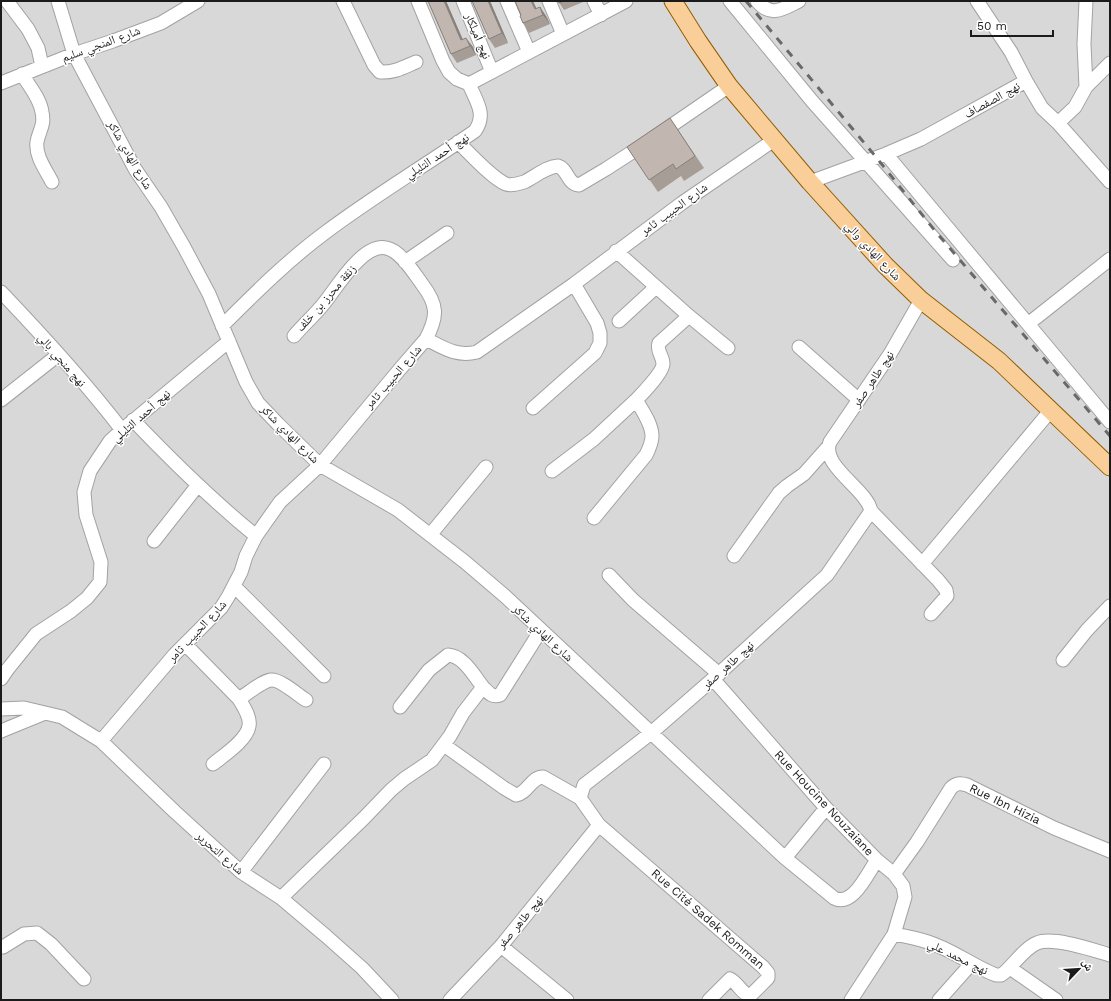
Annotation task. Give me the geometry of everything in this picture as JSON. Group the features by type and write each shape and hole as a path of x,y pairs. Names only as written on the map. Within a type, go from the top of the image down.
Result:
{"main road":[{"name":"شارع الهادي والي","path":"673,1 698,42 729,86 810,182 885,266 920,300 999,361 1110,467"}],"street":[{"path":"7,1 28,29 38,48 42,66"},
{"name":"شارع الهادي شاكر","path":"58,1 74,54 136,169 184,246 209,294 246,382 258,403 278,424 320,464 398,510 506,597 785,858 834,898 843,900 851,897 877,860"},
{"name":"شارع المنجي سليم","path":"1,83 74,54 161,23 198,1"},
{"path":"342,1 374,65 380,72 398,70 416,62"},
{"path":"418,1 443,61 450,72 457,79 469,84 626,1"},
{"name":"نهج أميلكار","path":"463,1 492,72"},
{"path":"507,1 529,52"},
{"path":"549,1 563,34"},
{"path":"594,1 601,14"},
{"path":"730,1 812,101 953,260"},
{"path":"757,1 767,10 774,11 780,10 799,1"},
{"path":"976,1 1011,52 1026,81"},
{"path":"1086,1 1084,44 1086,87"},
{"path":"1058,123 1075,107 1086,87 1110,63"},
{"path":"22,74 39,101 42,110 44,120 37,142 38,152 52,182"},
{"name":"نهج الصفصاف","path":"810,182 886,154 921,139 1026,81 1042,108 1058,123 1110,182"},
{"name":"نهج أحمد التليلي","path":"222,326 272,277 325,232 475,131 481,118 481,111 469,84"},
{"path":"458,142 505,184 511,185 524,182 548,168 558,166 564,169 574,184 579,185 643,145 729,86"},
{"name":"شارع الحبيب ثامر","path":"101,741 138,696 185,644 221,608 234,586 256,536 280,502 320,464 426,339 451,352 459,354 477,352 574,284 682,203 774,140"},
{"path":"886,154 1028,324 1108,415"},
{"path":"405,262 447,233"},
{"name":"زنقة محرز بن خلف","path":"294,336 324,302 342,277 358,261 376,249 387,248 393,250 405,262 428,291 434,302 436,316 426,339"},
{"path":"616,251 688,316 728,348"},
{"path":"1028,324 1110,259"},
{"path":"533,408 595,353 600,343 600,333 597,323 574,284"},
{"path":"620,321 656,287"},
{"name":"نهج منجي بالي","path":"1,292 108,411 122,430"},
{"name":"نهج طاهر صفر","path":"734,556 779,493 804,474 828,447 899,341 920,300"},
{"path":"552,472 594,439 649,387 662,368 663,364 658,352 659,342 688,316"},
{"name":"نهج أحمد التليلي","path":"1,680 7,670 36,634 71,611 87,598 100,582 101,562 86,515 84,492 90,471 110,441 133,420 229,341"},
{"path":"799,347 859,400"},
{"path":"1,400 58,355"},
{"path":"594,518 646,455 650,447 652,436 645,416 636,400"},
{"path":"922,564 1051,410"},
{"path":"133,420 171,460 222,509 256,536"},
{"path":"828,447 832,459 870,504 871,511 944,587 947,593 944,599 931,614"},
{"path":"430,535 486,467"},
{"path":"154,541 198,486"},
{"name":"نهج طاهر صفر","path":"580,798 584,785 651,733 827,575 871,511"},
{"name":"Rue Houcine Nouzaiane","path":"609,575 633,600 716,676 826,808 877,860 894,874 903,886 905,897 894,934"},
{"path":"234,586 324,676"},
{"path":"1063,660 1090,626 1110,606"},
{"path":"400,707 429,670 448,655 456,657 462,662 492,696 500,695 541,630"},
{"path":"185,644 239,699 250,724 245,736 213,764"},
{"path":"239,699 264,682 272,680 279,682 306,700"},
{"path":"281,898 391,790 430,762 444,745 463,713 484,687"},
{"name":"شارع التحرير","path":"1,709 24,708 62,717 101,741 174,811 241,872 281,898 362,968 392,1000"},
{"path":"1,731 44,713"},
{"path":"444,745 516,795 523,792 535,780 540,777 544,777 580,798 599,825"},
{"path":"241,872 324,764"},
{"name":"Rue Ibn Hizia","path":"894,874 917,842 951,788 960,783 967,785 1054,828 1110,851"},
{"path":"785,858 826,808"},
{"name":"نهج طاهر صفر","path":"450,1000 501,946 599,825"},
{"name":"Rue Cité Sadek Romman","path":"599,825 763,967 768,973 768,978 750,996 730,979 709,1000"},
{"path":"1,946 24,934 37,933 51,944 84,978"},
{"path":"851,1000 894,934"},
{"name":"نهج محمد علي","path":"894,934 935,944 971,964 996,975 1001,975 1010,968 1031,946 1038,942 1056,941 1110,954"},
{"path":"501,946 567,1000"},
{"path":"939,1000 971,964"},
{"path":"1010,968 1056,1000"}],"shaded area":[{"path":"1,1 1110,1 1110,1000 1,1000"}],"building":[{"path":"428,1 444,1 461,40 466,38 470,46 451,54"},
{"path":"472,1 488,1 502,33 489,39"},
{"path":"515,1 531,1 535,9 540,7 543,15 523,23"},
{"path":"670,118 695,156 676,169 673,164 649,180 627,147"}],"railway":[{"path":"746,1 876,157 936,232 1110,436"}]}
